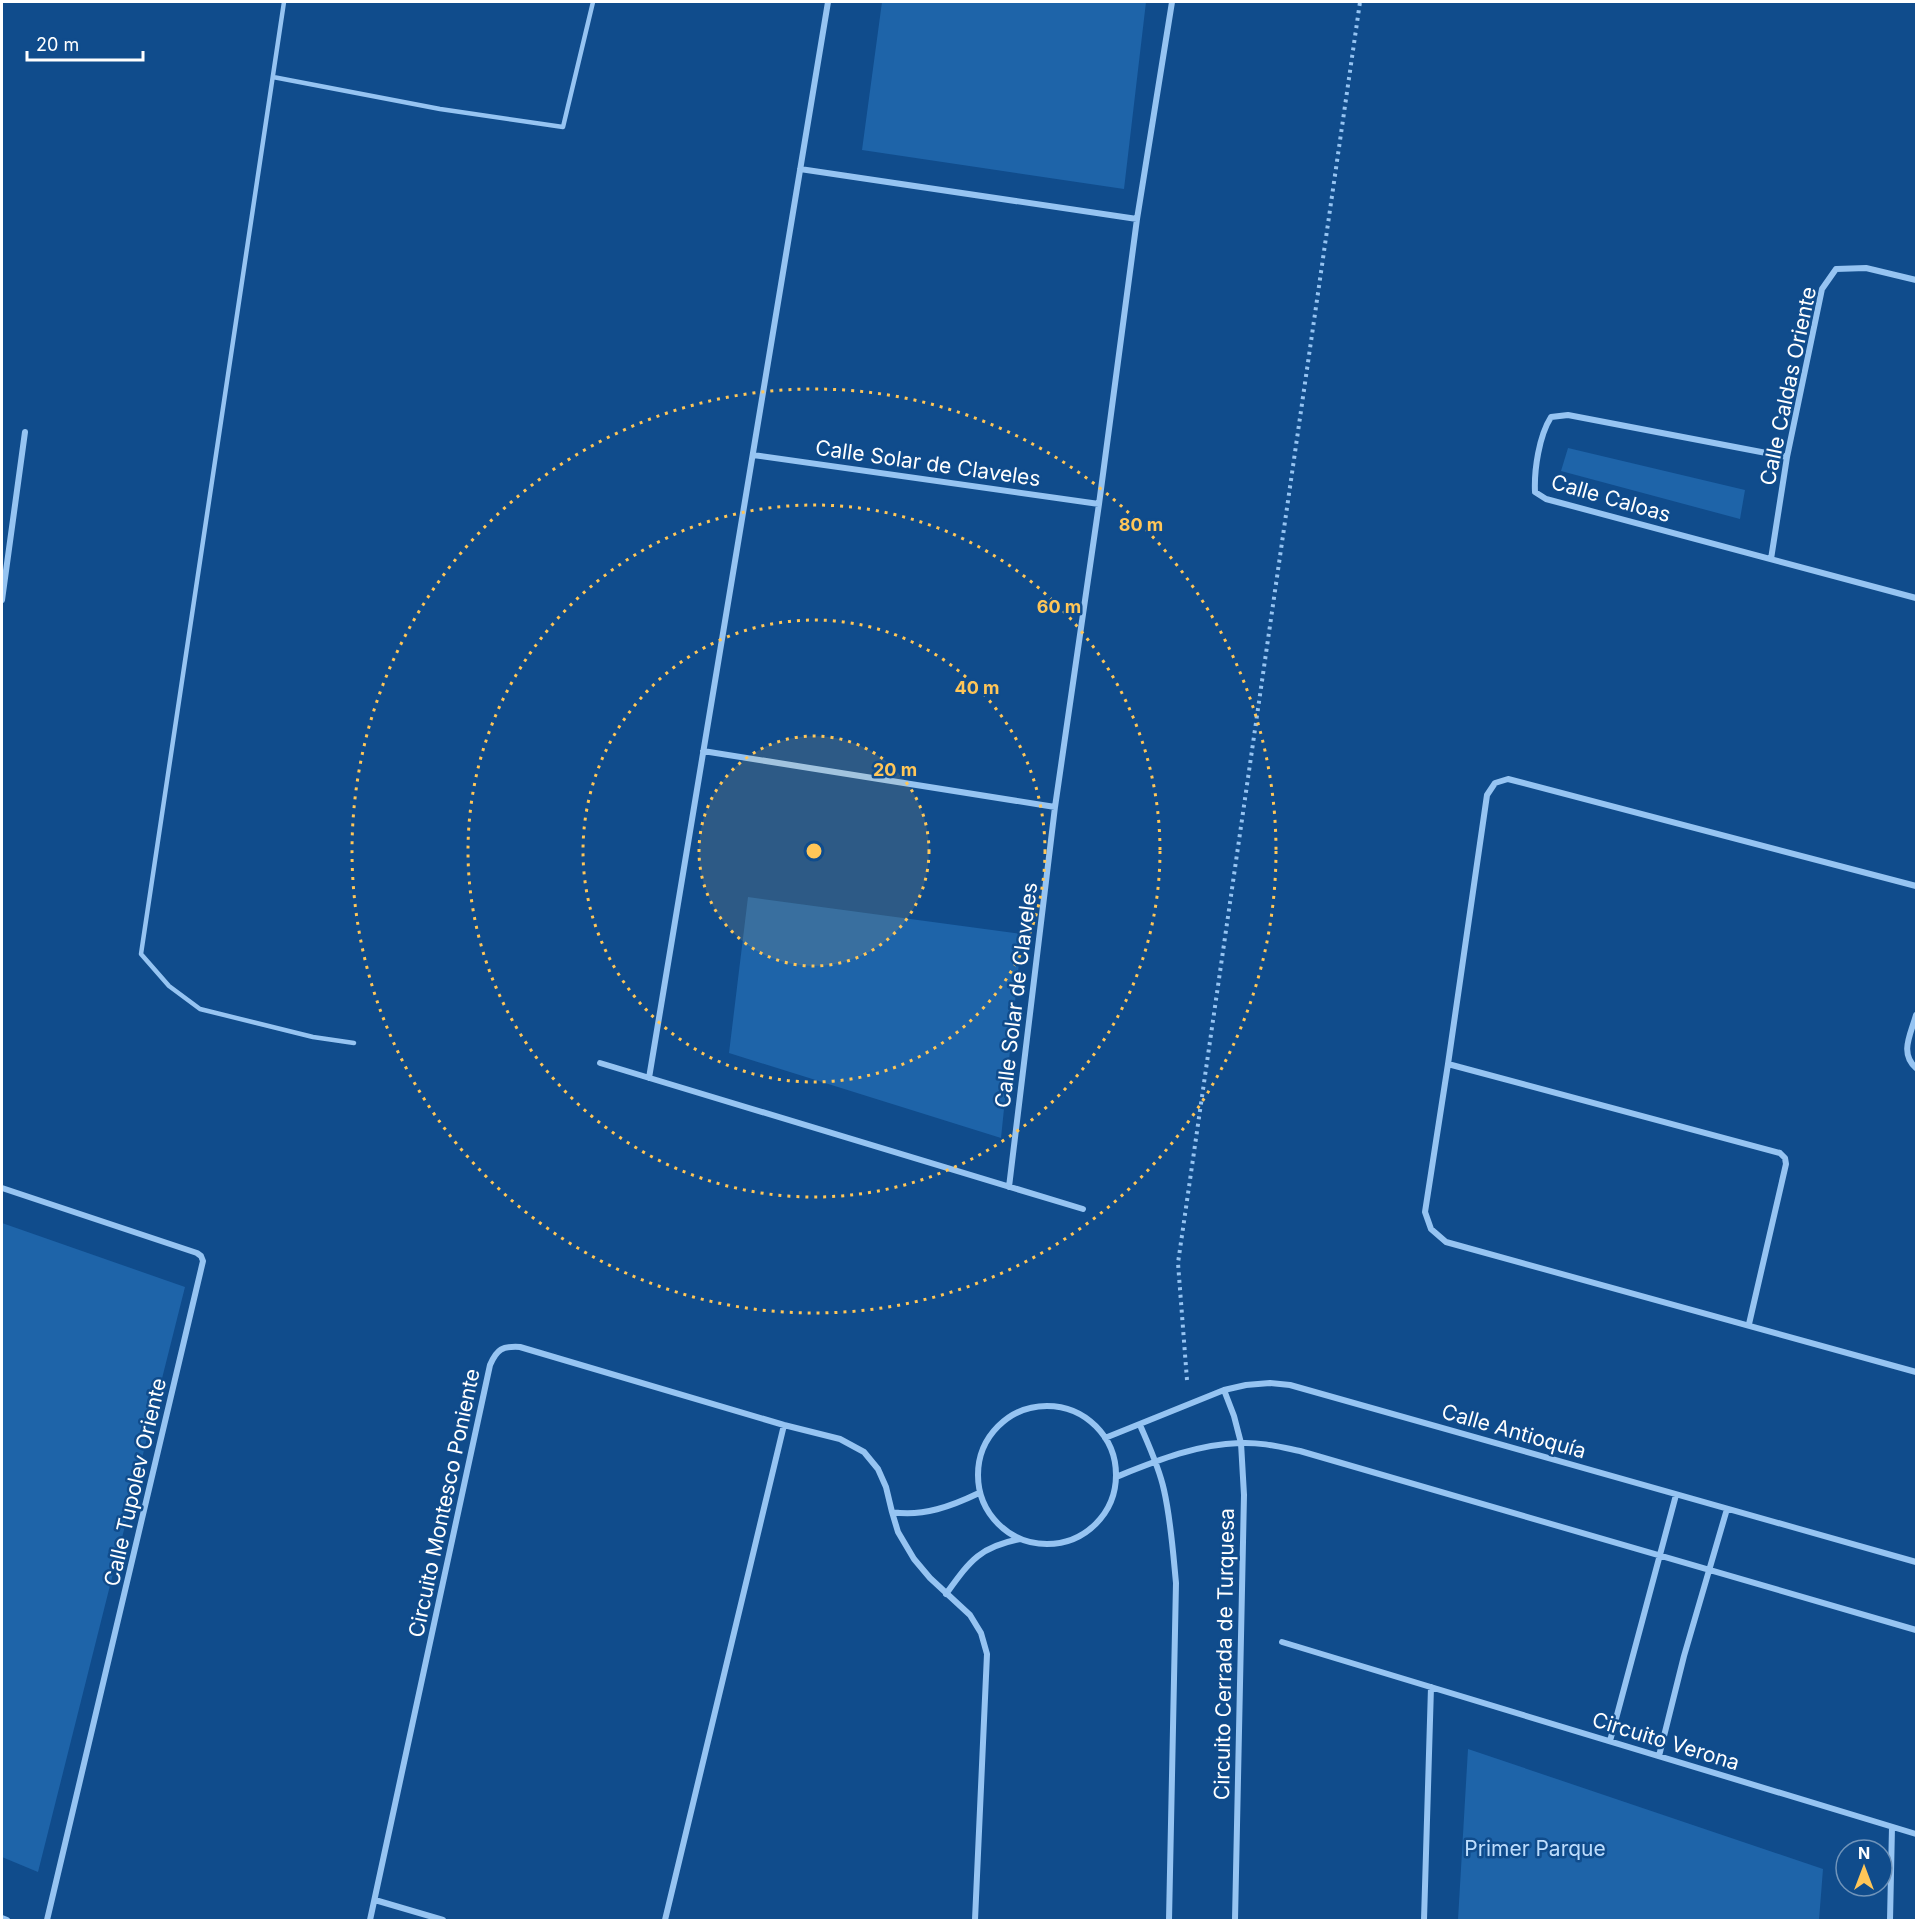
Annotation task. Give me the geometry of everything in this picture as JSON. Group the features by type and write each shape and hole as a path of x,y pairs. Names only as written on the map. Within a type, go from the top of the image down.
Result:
{"street":[{"path":"649,1078 828,2"},
{"name":"Calle Solar de Claveles","path":"1009,1187 1055,807 1137,219 1172,2"},
{"path":"800,169 1137,219"},
{"name":"Calle Caldas Oriente","path":"1771,559 1787,457 1822,289 1836,269 1866,267 1917,280"},
{"name":"Calle Caloas","path":"1787,457 1568,415 1551,417 1544,429 1535,492 1546,499 1917,598"},
{"path":"2,600 3,572 25,432"},
{"name":"Calle Solar de Claveles","path":"753,455 1099,504"},
{"path":"703,751 1055,807"},
{"path":"1917,886 1508,779 1495,783 1486,795 1425,1212 1431,1229 1446,1242 1917,1372"},
{"path":"1917,1015 1906,1051 1910,1062 1917,1068"},
{"path":"600,1063 1083,1209"},
{"path":"1448,1064 1780,1153 1785,1158 1786,1164 1749,1324"},
{"name":"Calle Tupolev Oriente","path":"2,1188 196,1253 203,1261 47,1920"},
{"name":"Circuito Montesco Poniente","path":"370,1920 487,1377 494,1355 502,1348 510,1346 840,1439 864,1452 879,1469 898,1532 914,1559 946,1594 970,1615 981,1633 987,1654 975,1920"},
{"name":"Calle Antioquía","path":"1105,1438 1224,1390 1270,1383 1290,1385 1917,1562"},
{"name":"Circuito Cerrada de Turquesa","path":"1224,1390 1241,1443 1244,1495 1235,1920"},
{"path":"1043,1406 1067,1409 1089,1420 1105,1438 1114,1457 1116,1477 1113,1496 1105,1513 1092,1527 1076,1538 1058,1544 1039,1544 1006,1532 994,1521 979,1493 977,1468 984,1445 998,1425 1019,1411 1043,1406"},
{"path":"665,1920 784,1425"},
{"path":"1140,1425 1156,1461 1164,1489 1172,1531 1176,1583 1169,1920"},
{"path":"1116,1477 1192,1450 1241,1443 1275,1445 1917,1630"},
{"path":"892,1512 914,1514 927,1512 979,1493"},
{"path":"1610,1741 1676,1495"},
{"path":"1659,1756 1684,1656 1727,1509"},
{"path":"946,1594 981,1552 1000,1543 1020,1539"},
{"name":"Circuito Verona","path":"1282,1642 1917,1834"},
{"path":"1424,1920 1431,1687"},
{"path":"1890,1920 1892,1827"},
{"path":"375,1900 442,1920"},
{"path":"2,1918 8,1920"}],"lane":[{"path":"284,2 141,954 169,986 200,1009 313,1037 354,1043"},
{"path":"273,77 440,109 563,127 593,2"}],"path":[{"path":"1189,1404 1178,1263 1360,2"}],"green space":[{"path":"882,2 1146,2 1124,189 862,150"},
{"path":"1568,448 1745,490 1740,519 1561,471"},
{"path":"748,897 1022,934 1001,1138 729,1053"},
{"path":"2,1223 185,1287 38,1872 2,1857"},
{"name":"Primer Parque","path":"1468,1749 1823,1869 1819,1920 1458,1920"}]}
